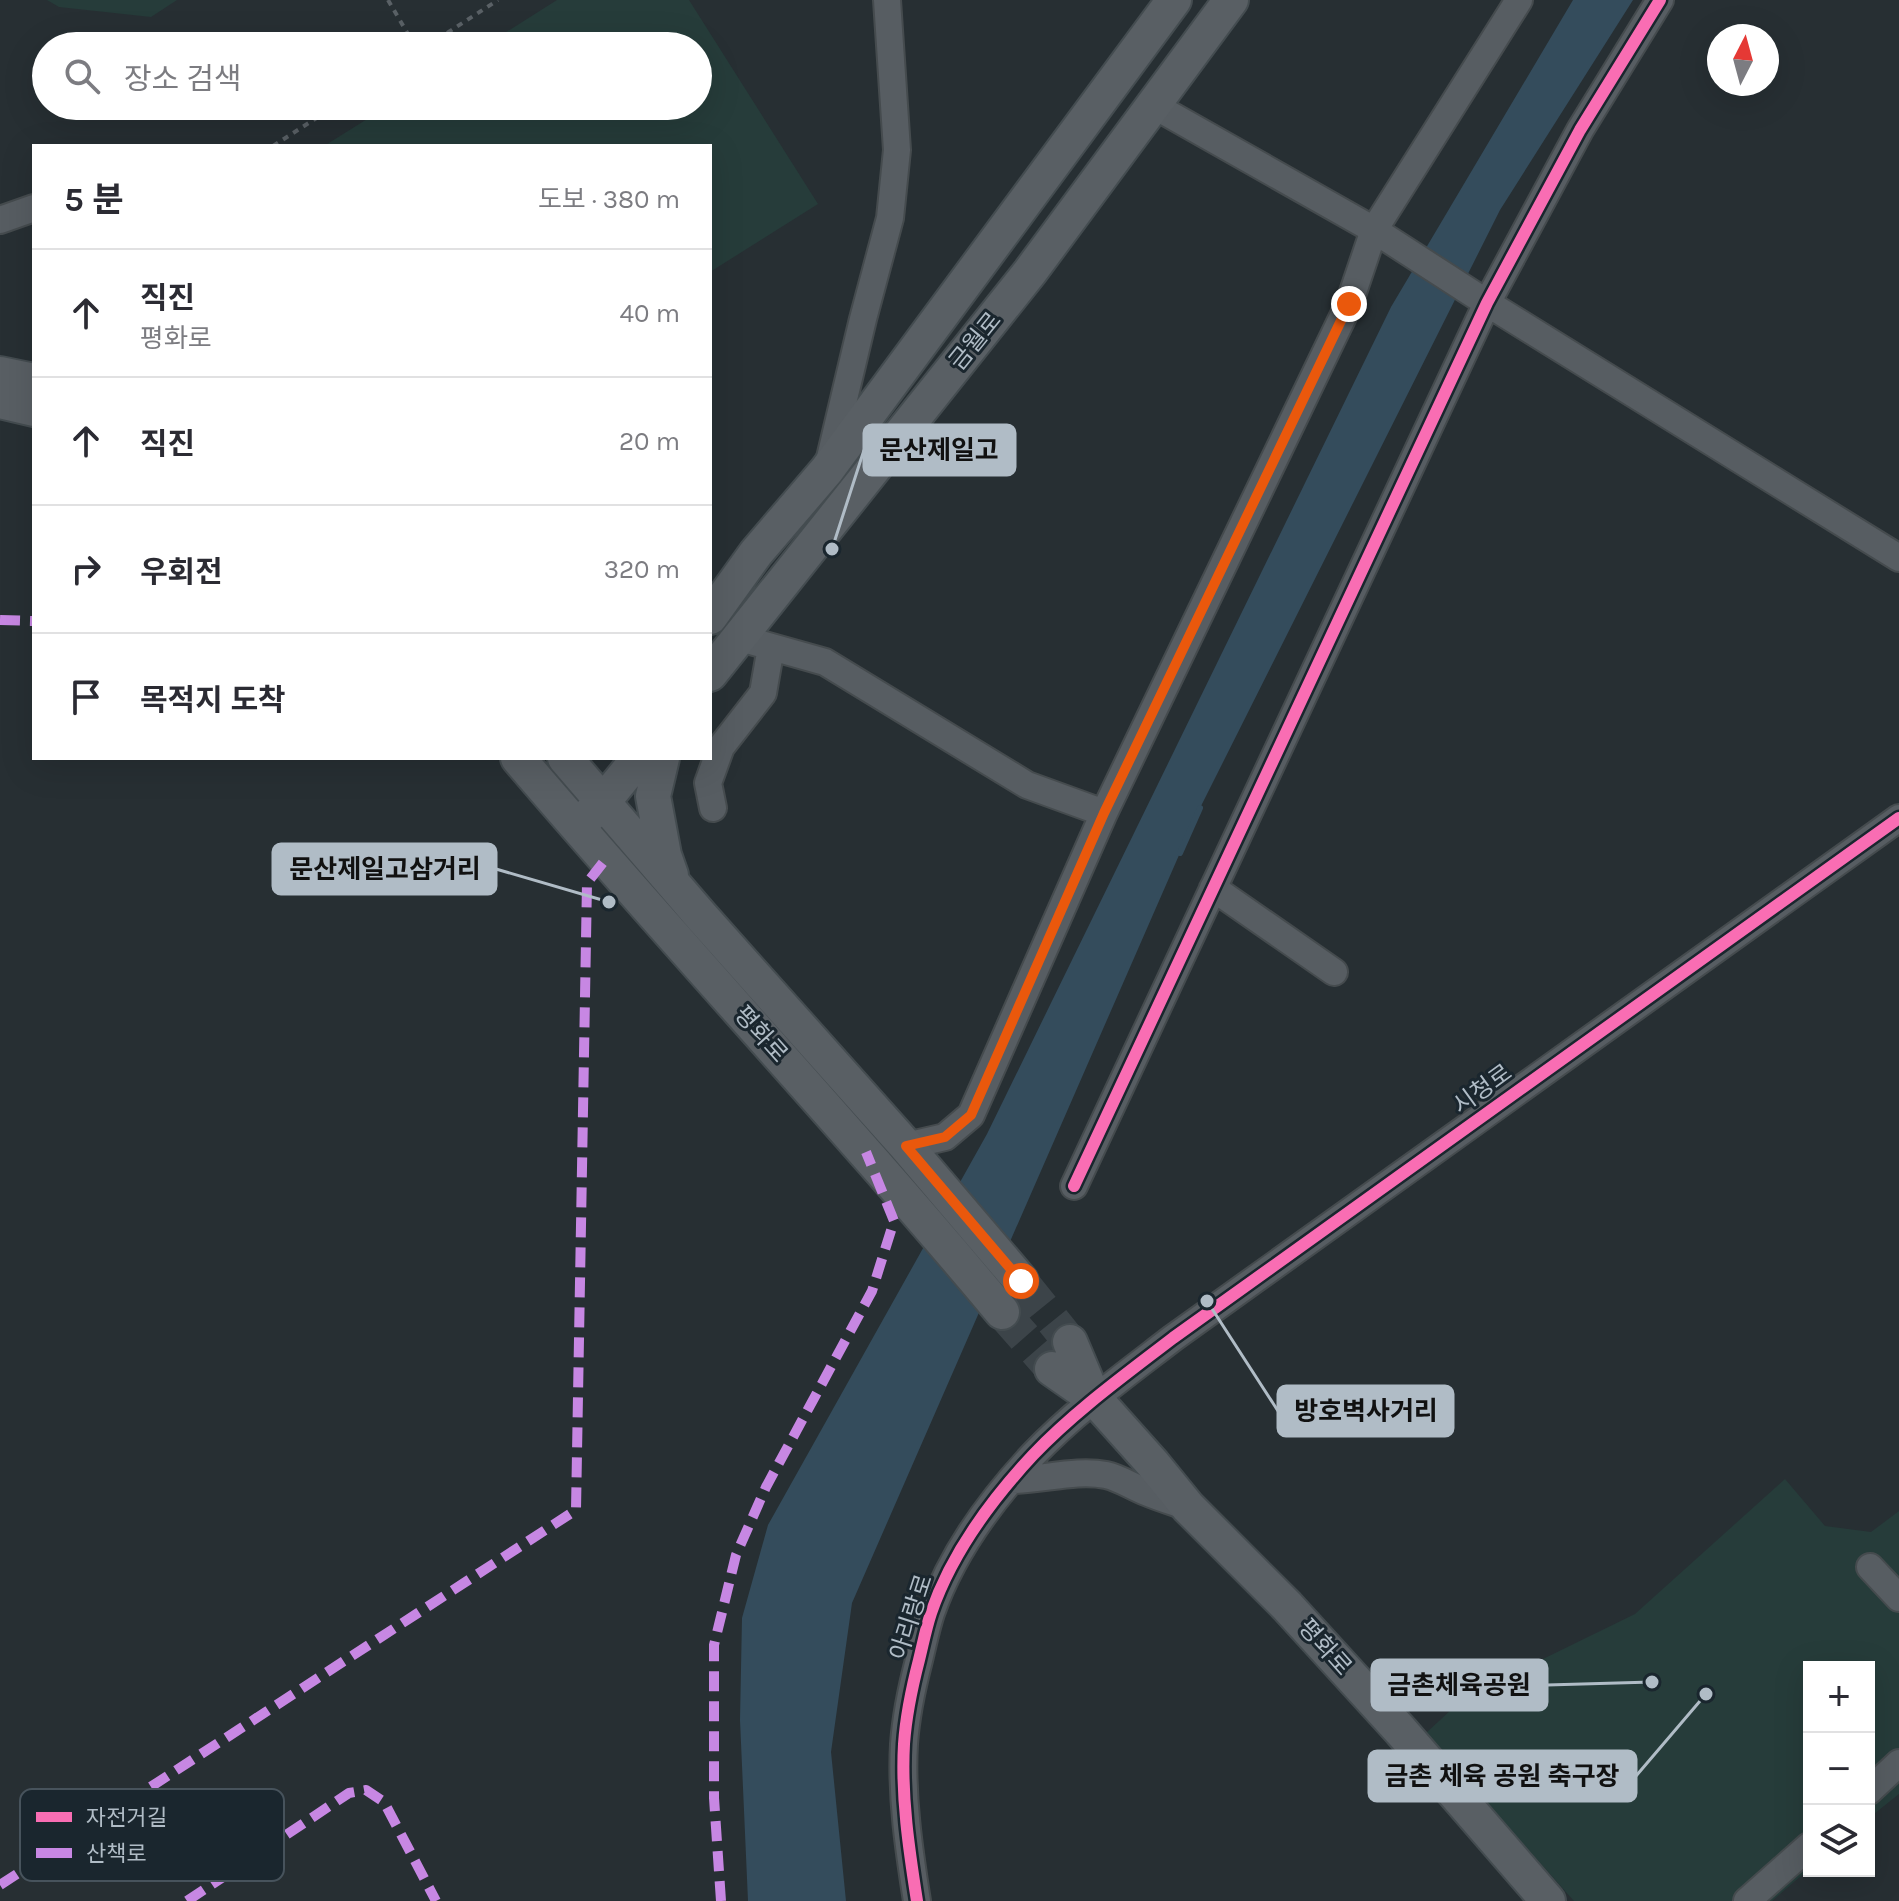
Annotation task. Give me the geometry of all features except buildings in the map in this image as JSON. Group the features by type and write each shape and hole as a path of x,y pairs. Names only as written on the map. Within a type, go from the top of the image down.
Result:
{"main road":[{"name":"금월로","path":"712,614 756,553 827,470 1174,0"},
{"name":"금월로","path":"712,673 755,642 1231,0"},
{"path":"0,374 32,381"},
{"path":"0,401 32,409"},
{"name":"평화로","path":"520,760 921,1215 1002,1312"},
{"path":"567,815 587,774 632,760"},
{"path":"662,760 653,796 664,855 676,886"},
{"name":"평화로","path":"587,774 676,886 1021,1281"},
{"name":"평화로","path":"1061,1355 1188,1507 1299,1619 1548,1901"}],"street":[{"path":"827,470 890,218 897,150 887,0"},
{"path":"906,1146 945,1137 971,1115 1104,813 1380,234 1519,0"},
{"path":"1074,1186 1483,300 1580,130 1660,0"},
{"path":"1153,105 1380,234 1899,558"},
{"path":"0,220 32,209"},
{"path":"713,808 708,783 721,747 763,693 755,642 825,662 1027,785 1104,813"},
{"name":"시청로","path":"1095,1399 1183,1331 1899,818"},
{"path":"1213,888 1334,972"},
{"name":"아리랑로","path":"917,1901 904,1779 905,1742 912,1689 931,1612 946,1577 998,1497 1034,1455 1095,1399"},
{"path":"1012,1480 1104,1475 1188,1507"},
{"path":"1870,1567 1899,1598"},
{"path":"1875,1785 1899,1763"},
{"path":"1747,1901 1803,1851"}],"path":[{"path":"388,0 407,32"},
{"path":"449,32 498,0"},
{"path":"276,144 313,120"}],"green space":[{"path":"47,0 177,0 151,17 59,7"},
{"path":"557,0 689,0 709,32 506,32"},
{"path":"712,36 818,204 712,271 712,144 327,144 366,120 712,120"},
{"path":"1785,1479 1825,1526 1871,1532 1899,1511 1899,1794 1875,1813 1875,1661 1803,1661 1803,1874 1772,1901 1574,1901 1425,1734 1465,1697 1635,1614"}],"water":[{"path":"1573,0 1633,0 1500,210 1197,814 852,1603 831,1752 846,1901 748,1901 740,1720 742,1618 768,1525 987,1134 1391,307"}],"waterway":[{"path":"1180,853 1200,808"}],"tunnel":[{"path":"1021,1281 1070,1342"},
{"path":"1002,1312 1052,1369"}],"marked path":[{"path":"0,620 32,621"},
{"path":"147,1789 576,1510 587,883 605,860"},
{"path":"721,1901 714,1798 714,1645 736,1555 766,1487 872,1291 894,1221 866,1152"},
{"path":"284,1836 349,1793 366,1790 384,1802 436,1901"},
{"path":"0,1885 20,1872"},
{"path":"187,1901 217,1881"}],"cycle path":[{"path":"1074,1186 1487,303 1580,130 1660,0"},
{"path":"917,1901 903,1764 906,1722 926,1630 939,1591 961,1549 988,1509 1033,1455 1083,1408 1173,1338 1899,818"}],"place":[{"name":"문산제일고","path":"832,549"},
{"name":"문산제일고삼거리","path":"609,902"},
{"name":"방호벽사거리","path":"1207,1301"},
{"name":"금촌체육공원","path":"1652,1682"},
{"name":"금촌 체육 공원 축구장","path":"1706,1694"}],"route":[{"path":"1021,1281 906,1146 945,1137 971,1115 1104,813 1349,304"}]}
